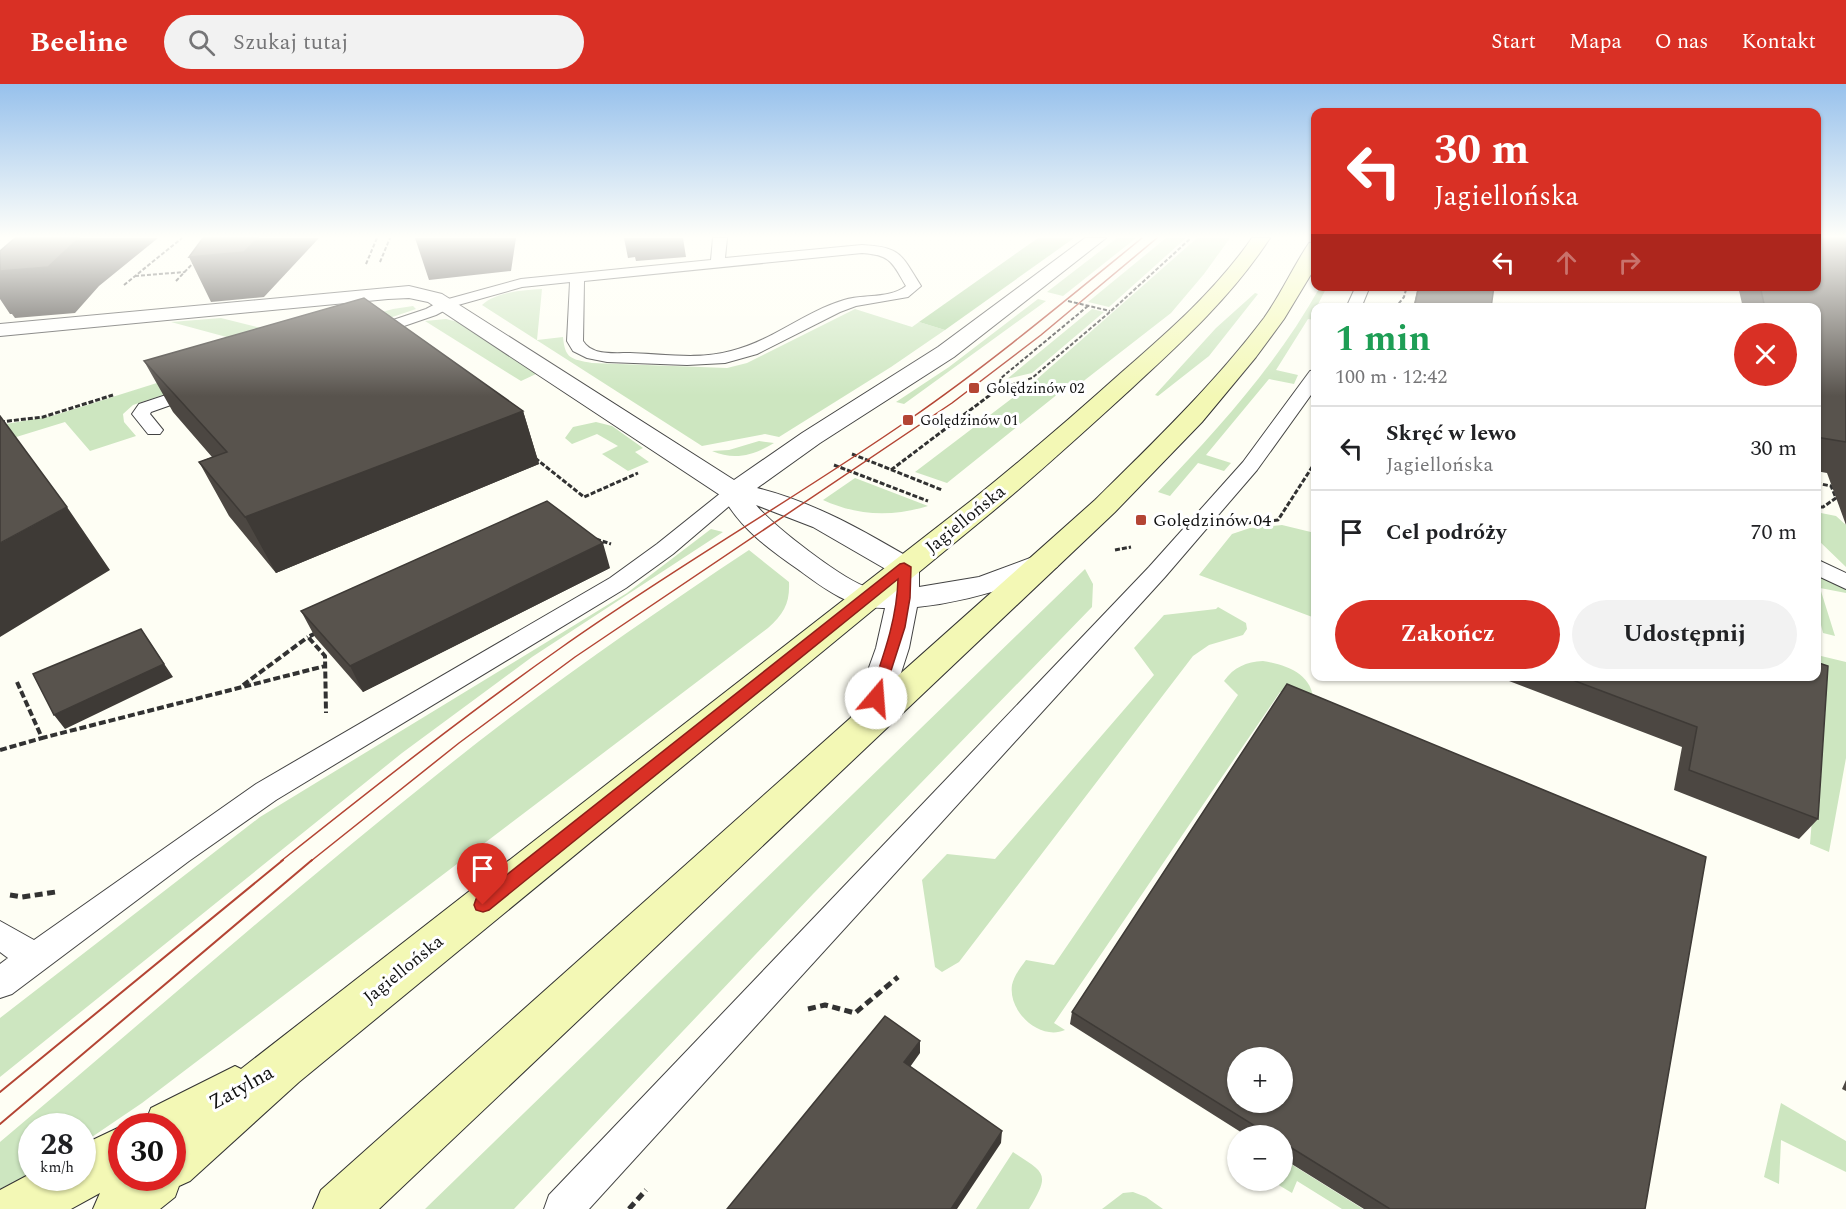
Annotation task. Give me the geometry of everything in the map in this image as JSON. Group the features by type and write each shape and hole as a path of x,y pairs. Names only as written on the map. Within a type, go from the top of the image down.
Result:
{"main road":[{"name":"Jagiellońska","path":"186,1151 282,1065 892,588 967,517 1075,427 1203,311 1221,290"},
{"path":"340,1209 1046,561 1136,474 1214,392 1266,327 1290,290"},
{"name":"Zatylna","path":"186,1117 282,1065"},
{"path":"18,1209 51,1191"},
{"path":"120,1209 141,1191"}],"street":[{"path":"734,492 796,448 946,352 1027,290"},
{"path":"0,330 388,293 419,293 435,298 734,492 781,502 804,510 892,588 894,644 866,726"},
{"path":"734,492 746,513 765,534 835,581 933,596 995,583 1046,561"}],"lane":[{"path":"352,338 491,290"},
{"path":"577,290 575,341 579,348 598,356 687,360 719,358 746,352 844,305 867,299 900,295 910,290"},
{"path":"563,1209 1157,572 1250,466 1311,382"},
{"path":"154,430 141,414 146,408 206,386"},
{"path":"0,983 222,821 283,781 618,583 665,549 734,492"},
{"path":"1821,569 1846,582"},
{"path":"0,934 34,957"}],"path":[{"path":"891,470 998,389 1032,378 1131,290"},
{"path":"998,389 1000,378 1088,306"},
{"path":"0,422 50,414 115,394"},
{"path":"796,448 967,517"},
{"path":"528,453 584,497 648,469"},
{"path":"1821,484 1831,486 1836,498 1821,507"},
{"path":"586,536 616,545"},
{"path":"240,688 318,632"},
{"path":"308,637 325,657 326,723"},
{"path":"0,750 325,666"},
{"path":"17,682 42,738"},
{"path":"0,894 22,897 67,889"},
{"path":"801,1011 825,1005 855,1013 898,976"},
{"path":"629,1209 652,1182"}],"green space":[{"path":"542,290 537,340 563,337 565,350 570,357 592,363 727,368 747,363 855,309 912,327 919,322 945,330 891,367 779,437 765,434 702,446 482,305 502,294"},
{"path":"964,290 1000,290 945,330 919,322"},
{"path":"1049,290 1070,290 1063,296 1047,292"},
{"path":"1102,290 1127,290 1109,307 1088,302"},
{"path":"1137,290 1190,290 1171,313 1081,383 1074,381 947,483 915,472 1036,380"},
{"path":"1318,291 1325,291 1319,303 1311,303 1311,319 1308,319 1276,370 1298,375 1294,384 1269,379 1206,455 1231,463 1224,471 1198,463 1170,496 1158,492 1246,394"},
{"path":"1255,293 1258,294 1209,356 1158,396 1155,395 1216,328"},
{"path":"1038,299 1046,301 904,404 896,402 949,367"},
{"path":"413,306 416,309 133,405 123,414 124,422 136,436 90,451 65,422 0,442 0,425 52,416 195,371 238,352 393,309"},
{"path":"1092,309 1104,312 1032,373 1007,379"},
{"path":"365,313 245,342 171,322 221,318 265,329 282,321"},
{"path":"446,319 458,322 536,374 521,381 425,321"},
{"path":"596,422 612,426 643,448 635,452 649,462 628,471 602,454 618,446 597,434 572,444 565,438 573,427"},
{"path":"759,441 774,443 759,451 744,455 729,456 712,451 729,450"},
{"path":"855,478 928,506 901,512 875,513 849,509 823,500"},
{"path":"1821,513 1836,516 1846,525 1846,567 1821,543"},
{"path":"1282,525 1311,532 1311,617 1199,575 1232,534 1250,528"},
{"path":"711,529 723,532 532,657 402,753 0,1077 0,1018 260,817 627,593"},
{"path":"749,550 789,582 785,608 768,628 142,1103 127,1113 108,1113 108,1126 96,1134 96,1113 34,1113 417,790 545,692"},
{"path":"1821,562 1846,578 1846,593 1821,588"},
{"path":"1085,569 1093,584 1092,607 813,894 514,1209 425,1209"},
{"path":"1821,591 1835,636 1823,633 1821,625"},
{"path":"1218,607 1246,623 1247,629 1243,635 1209,645 1193,656 959,962 942,972 935,967 922,880 947,854 995,859 1154,675 1134,648 1164,615"},
{"path":"1821,656 1846,662 1846,758 1829,852 1810,844 1819,733 1818,681 1821,681"},
{"path":"1263,661 1291,669 1299,674 1310,687 1313,706 1280,692 1054,1023 1065,1030 1055,1032 1036,1028 1020,1014 1015,1005 1012,985 1017,972 1026,960 1054,965 1238,695 1224,681 1241,666"},
{"path":"1781,1103 1846,1141 1846,1172 1781,1140 1779,1184 1764,1177"},
{"path":"18,1127 18,1180 0,1189 0,1142"},
{"path":"1013,1152 1032,1165 1041,1175 1040,1188 1029,1209 976,1209"},
{"path":"1293,1165 1363,1209 1342,1209 1297,1181 1293,1191"},
{"path":"1133,1192 1146,1197 1163,1209 1102,1209 1123,1193"}],"building":[{"path":"1846,290 1846,442 1821,438 1821,303 1764,303 1761,291"},
{"path":"1418,291 1493,291 1492,303 1415,303"},
{"path":"364,298 523,411 245,517 199,462 227,452 144,361"},
{"path":"0,416 67,507 0,543"},
{"path":"547,501 603,543 350,666 301,611"},
{"path":"141,629 164,664 54,715 33,674"},
{"path":"1821,664 1828,666 1818,819 1689,770 1697,727 1575,681 1821,681"},
{"path":"1287,684 1706,857 1645,1209 1390,1209 1293,1149 1293,1125 1253,1125 1234,1113 1293,1113 1293,1047 1227,1047 1227,1109 1072,1012"},
{"path":"885,1016 920,1041 904,1062 1002,1131 951,1209 727,1209"}],"tram line":[{"path":"281,861 455,725 562,647 940,398 1078,290"},
{"path":"311,861 459,743 575,657 952,403 1041,335 1094,290"},
{"path":"0,1092 283,860"},
{"path":"0,1124 312,860"}],"place":[{"name":"Golędzinów 02","path":"974,388"},
{"name":"Golędzinów 01","path":"908,420"},
{"name":"Golędzinów 04","path":"1141,520"}],"route":[{"path":"483,905 904,567 904,598 899,627 876,698"}]}
